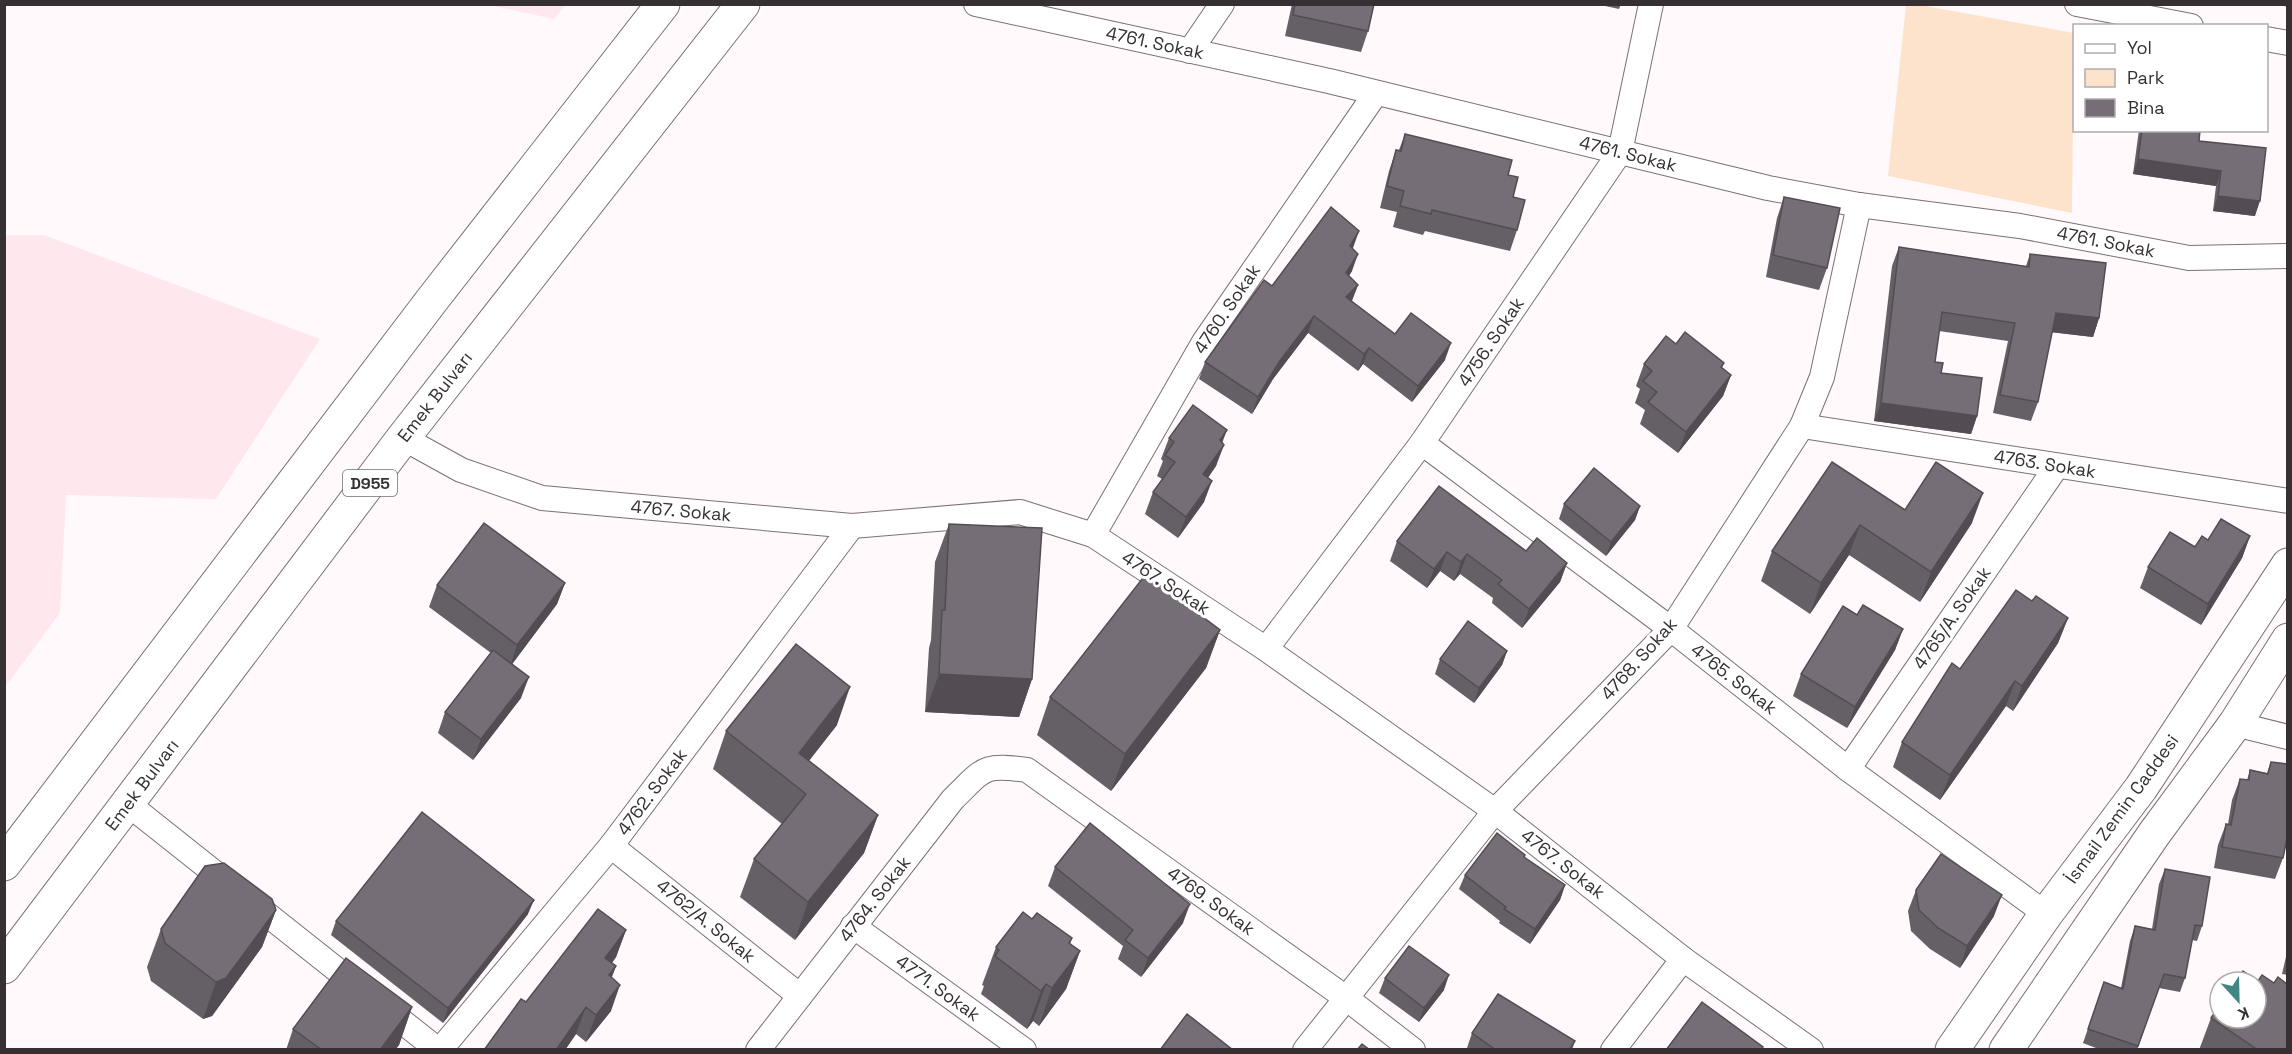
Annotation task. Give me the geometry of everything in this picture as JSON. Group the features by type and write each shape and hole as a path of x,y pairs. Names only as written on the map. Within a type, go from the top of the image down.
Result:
{"main road":[{"path":"4,864 432,300 663,4"},
{"name":"Emek Bulvarı","path":"4,967 404,438 743,4"},
{"name":"İsmail Zemin Caddesi","path":"1952,1050 2046,914 2141,788 2288,565"},
{"path":"2006,1050 2154,834 2235,724 2288,640"}],"street":[{"name":"4761. Sokak","path":"976,4 1376,93 1768,188 1859,205 2020,226 2189,258 2288,256"},
{"path":"1190,51 1222,4"},
{"name":"4756. Sokak","path":"1266,649 1422,443 1620,152 1651,4"},
{"path":"2077,4 2181,24"},
{"path":"2268,39 2288,43"},
{"name":"4760. Sokak","path":"1093,534 1204,342 1376,93"},
{"name":"4768. Sokak","path":"1305,1050 1495,811 1671,628 1802,426 1822,377 1859,205"},
{"name":"4763. Sokak","path":"1802,426 2288,501"},
{"name":"4767. Sokak","path":"404,438 461,470 542,498 852,526 1020,512 1093,534 1266,649 1495,811 1683,959 1810,1050"},
{"name":"4765. Sokak","path":"1422,443 1671,628 1848,769 2046,914"},
{"name":"4765/A. Sokak","path":"1848,769 2056,466"},
{"name":"4762. Sokak","path":"439,1050 611,846 852,526"},
{"path":"2235,724 2288,737"},
{"name":"4764. Sokak","path":"758,1050 953,798 985,768 1003,767"},
{"name":"4769. Sokak","path":"1003,767 1028,770 1346,998 1413,1050"},
{"path":"128,804 439,1050"},
{"name":"4762/A. Sokak","path":"611,846 800,996"},
{"name":"4771. Sokak","path":"853,926 1023,1050"},
{"path":"1613,1050 1683,959"}],"shaded area":[{"path":"489,5 565,5 554,19"},
{"path":"5,235 44,235 320,339 216,499 66,495 60,613 5,687"}],"green space":[{"path":"1906,5 1920,5 2073,33 2072,213 1888,176"}],"building":[{"path":"1295,4 1374,4 1368,31 1293,15"},
{"path":"2142,132 2200,132 2199,141 2266,148 2260,201 2218,196 2221,171 2138,159"},
{"path":"1405,134 1512,160 1508,175 1518,177 1513,197 1525,200 1517,230 1432,210 1431,214 1400,206 1404,191 1387,186 1396,150 1401,151"},
{"path":"1784,197 1840,208 1827,268 1773,255"},
{"path":"1331,207 1359,231 1350,246 1358,254 1346,273 1358,285 1346,297 1395,334 1411,313 1451,343 1418,386 1369,348 1364,354 1314,316 1279,362 1258,397 1205,362 1264,280 1272,286"},
{"path":"1899,247 2029,267 2030,254 2106,263 2099,318 2056,313 2038,402 2000,395 2015,323 1942,312 1935,362 1943,363 1941,373 1982,378 1977,416 1881,403"},
{"path":"1685,332 1724,363 1721,367 1731,375 1686,432 1648,402 1657,392 1643,381 1652,371 1644,364 1666,336 1676,344"},
{"path":"1193,405 1227,430 1220,440 1224,445 1203,474 1212,481 1186,517 1153,492 1175,462 1165,455 1174,442 1169,438"},
{"path":"1832,462 1905,510 1936,462 1983,493 1931,572 1860,525 1821,583 1772,551"},
{"path":"1594,468 1640,506 1611,542 1564,504"},
{"path":"1439,486 1526,551 1537,538 1567,563 1529,609 1498,584 1502,580 1467,554 1461,562 1447,552 1434,569 1397,541"},
{"path":"2221,519 2250,536 2208,604 2148,567 2170,532 2195,547 2202,536 2208,540"},
{"path":"484,523 565,583 517,645 437,585"},
{"path":"949,524 1042,528 1032,679 939,674"},
{"path":"1146,574 1220,630 1125,754 1050,697"},
{"path":"2016,590 2032,601 2036,596 2068,618 2022,686 2015,681 1950,775 1902,742 1952,663 1960,669"},
{"path":"1863,605 1903,629 1855,707 1801,674 1843,606 1857,615"},
{"path":"1468,621 1507,651 1479,688 1440,659"},
{"path":"796,644 850,687 799,753 878,815 808,902 754,859 806,794 726,731"},
{"path":"493,650 529,677 481,739 445,712"},
{"path":"2271,762 2288,764 2288,834 2283,858 2222,847 2226,824 2231,825 2240,779 2249,780 2250,770 2268,774"},
{"path":"422,812 534,900 448,1008 336,921"},
{"path":"1090,823 1190,904 1148,958 1125,940 1133,930 1055,867"},
{"path":"1497,833 1525,855 1524,857 1565,885 1535,929 1504,909 1506,907 1465,875"},
{"path":"1941,854 2002,895 1967,946 1938,928 1919,910 1916,890"},
{"path":"224,863 272,899 276,910 226,978 216,982 165,943 161,929 205,866"},
{"path":"2165,869 2210,877 2202,926 2195,925 2185,978 2164,974 2138,1046 2088,1029 2104,982 2123,989 2135,926 2155,930"},
{"path":"598,909 626,930 605,958 616,966 609,975 620,985 596,1015 586,1007 556,1050 484,1050 521,999 526,1002"},
{"path":"1023,912 1032,919 1037,913 1072,938 1069,943 1080,951 1052,988 1046,984 1041,991 995,956 999,950 996,947"},
{"path":"1409,946 1449,975 1424,1008 1385,978"},
{"path":"346,958 412,1007 380,1050 322,1050 293,1029"},
{"path":"2278,977 2287,984 2288,981 2288,1050 2258,1050 2229,1030 2268,1030 2268,979 2274,983"},
{"path":"1498,994 1575,1041 1569,1050 1496,1050 1472,1033"},
{"path":"1702,1002 1763,1047 1761,1050 1666,1050"},
{"path":"1187,1014 1233,1050 1160,1050"},
{"path":"1362,1044 1370,1050 1357,1050"}]}
